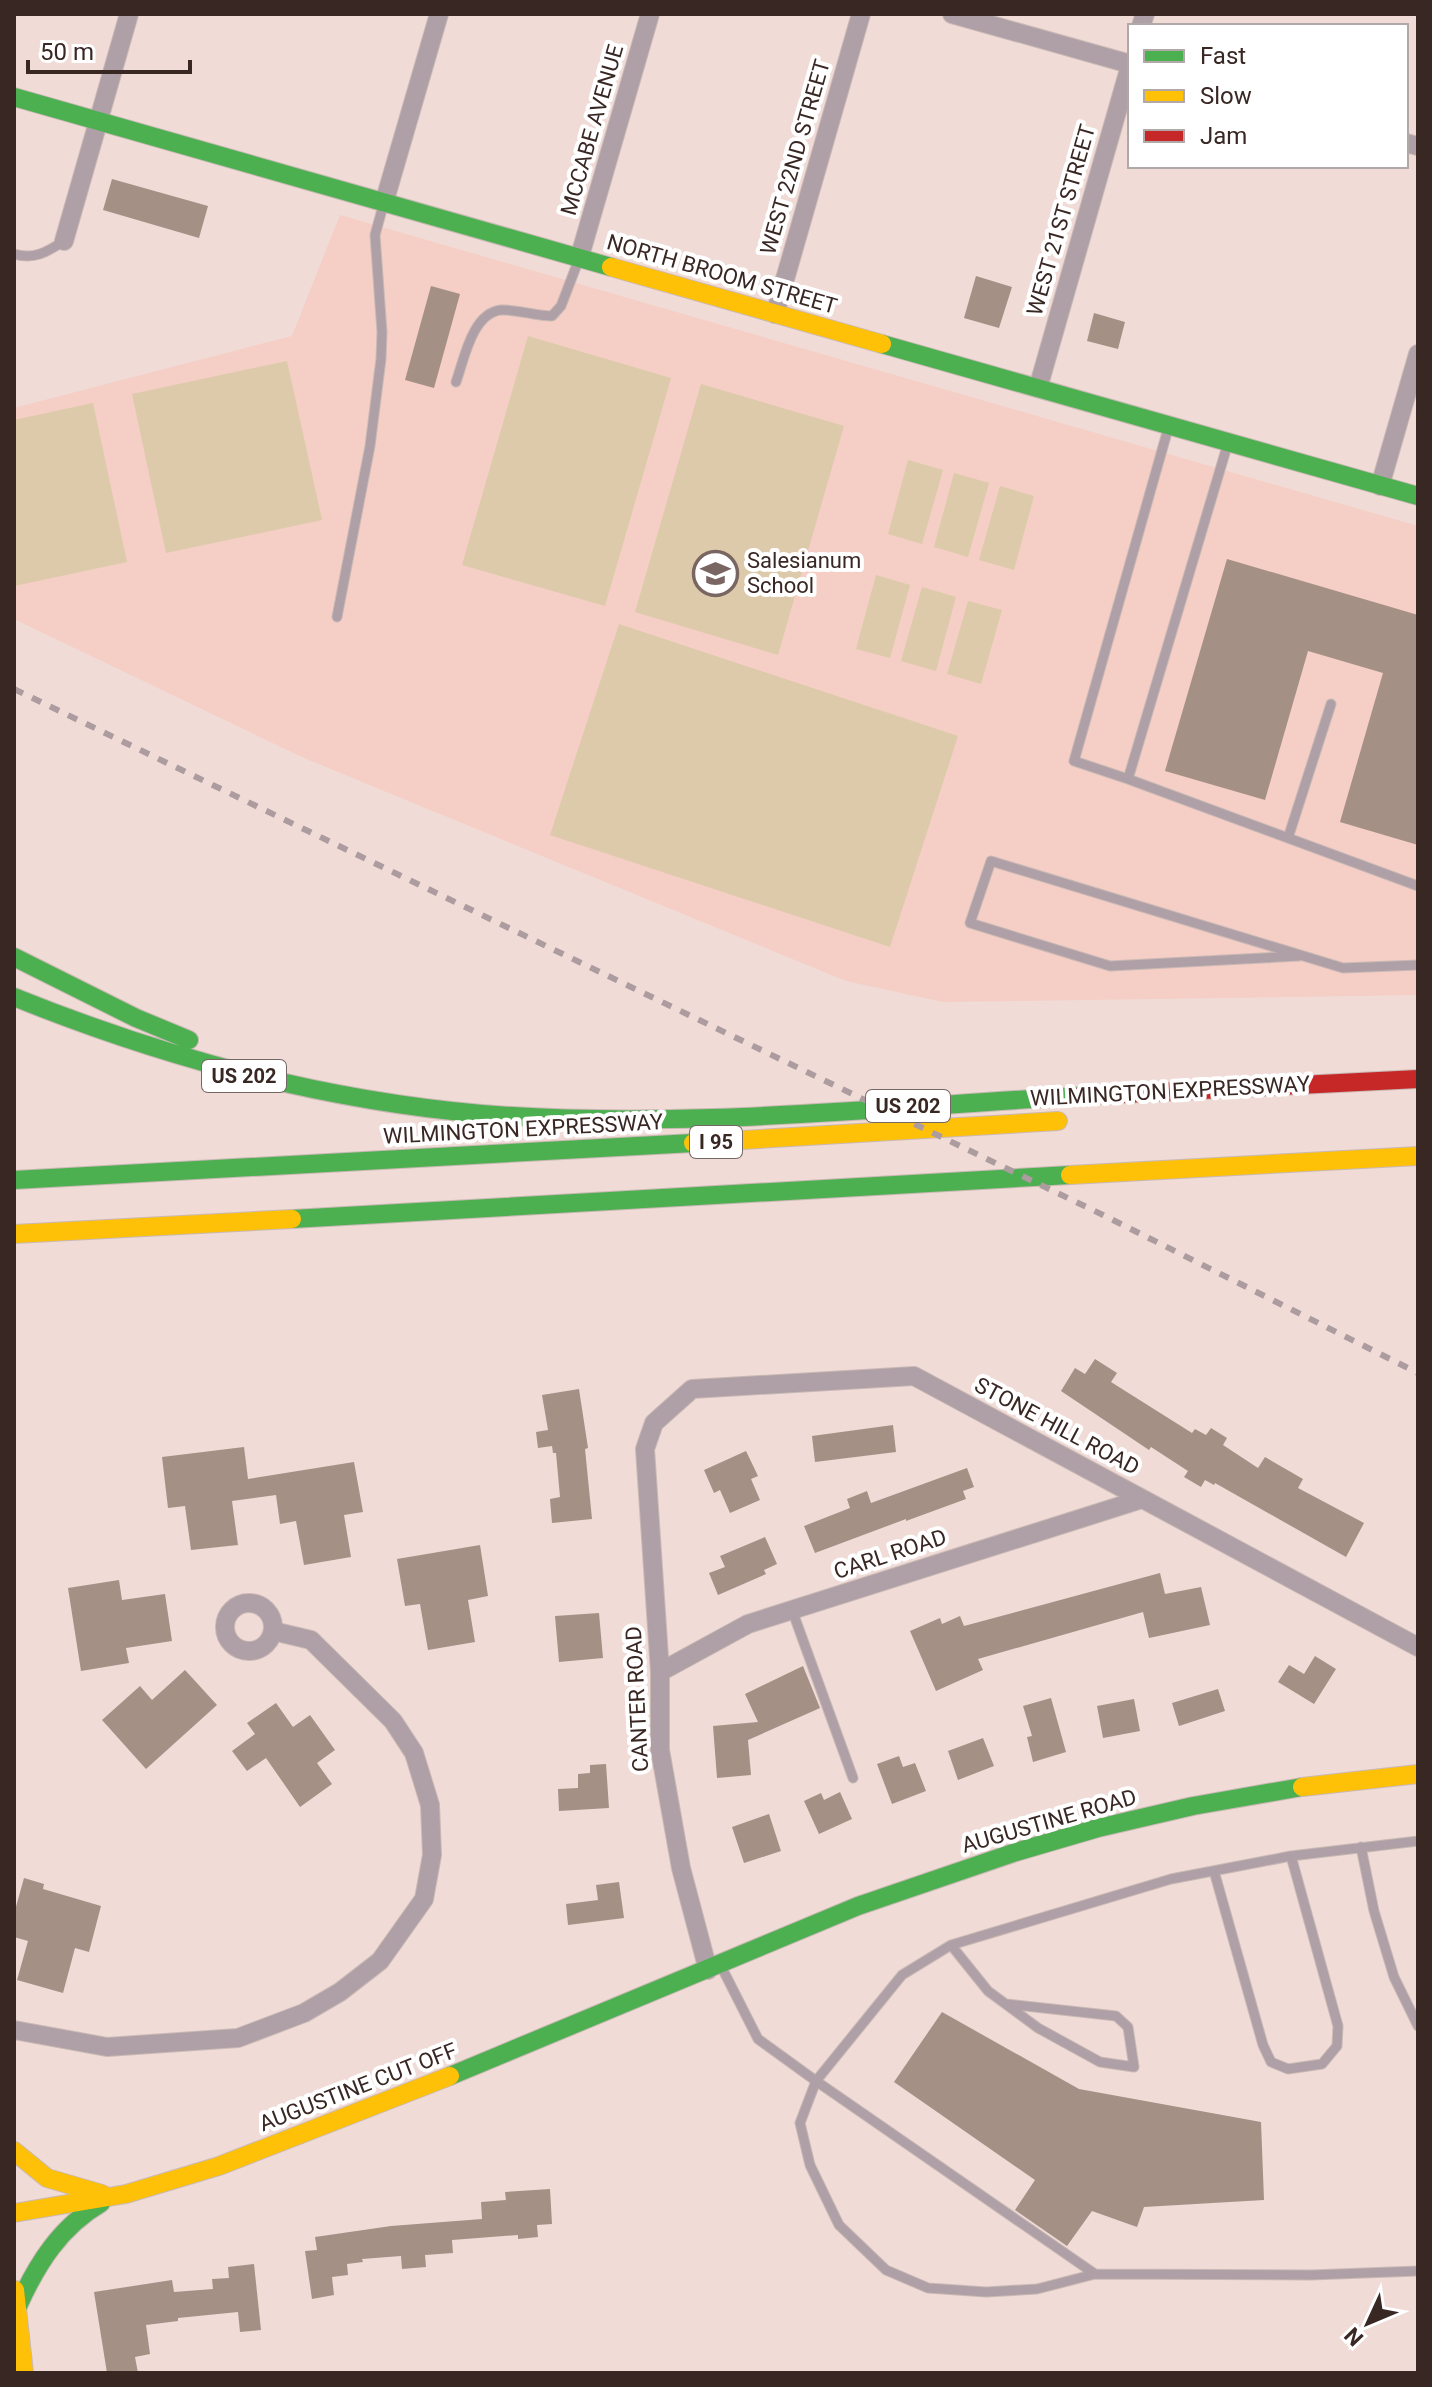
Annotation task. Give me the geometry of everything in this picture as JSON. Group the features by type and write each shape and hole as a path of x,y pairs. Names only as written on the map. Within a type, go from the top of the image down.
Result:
{"main road":[{"name":"NORTH BROOM STREET","path":"14,97 1418,496"},
{"path":"14,957 136,1018 196,1044 399,1106"},
{"name":"US 202","path":"14,997 166,1055 319,1094 399,1106 516,1116 596,1119 757,1114 1418,1079"},
{"name":"WILMINGTON EXPRESSWAY","path":"14,1180 1084,1120"},
{"path":"14,1234 1418,1156"},
{"name":"AUGUSTINE ROAD","path":"714,1967 858,1906 1016,1852 1098,1828 1277,1790 1418,1774"},
{"name":"AUGUSTINE CUT OFF","path":"14,2213 113,2197 219,2166 324,2128 714,1967"},
{"path":"14,2151 47,2178 113,2197"},
{"path":"16,2304 56,2239 85,2211 113,2197"},
{"path":"14,2278 24,2373"}],"street":[{"path":"64,241 129,14"},
{"path":"384,203 439,14"},
{"name":"MCCABE AVENUE","path":"579,259 650,14"},
{"name":"WEST 22ND STREET","path":"775,314 861,14"},
{"path":"952,14 1128,64"},
{"name":"WEST 21ST STREET","path":"1038,388 1128,72"},
{"path":"1380,486 1418,357"},
{"name":"STONE HILL ROAD","path":"654,1423 692,1389 914,1376 1418,1647"},
{"name":"CANTER ROAD","path":"654,1423 645,1449 660,1672 660,1750 681,1868 714,1967"},
{"name":"CARL ROAD","path":"660,1672 748,1624 1142,1499"},
{"path":"14,2030 107,2047 238,2038 304,2013 340,1992 380,1961 424,1899 432,1855 430,1805 414,1753 393,1721 311,1640 273,1631"}],"lane":[{"path":"337,617 370,446 381,359 375,235 384,203"},
{"path":"14,254 25,257 43,255 64,241"},
{"path":"456,382 472,338 484,318 501,310 552,316 561,306 579,259"},
{"path":"1169,426 1074,761 1418,886"},
{"path":"1128,779 1228,443"},
{"path":"1288,838 1331,704"},
{"path":"1299,956 1110,966 970,923 991,861 1343,968 1418,965"},
{"path":"792,1610 853,1778"},
{"path":"1418,1841 1291,1856 1171,1879 951,1945 902,1975 816,2081 800,2123 810,2165 839,2225 886,2270 928,2288 986,2292 1037,2289 1095,2274 1311,2275 1418,2271"},
{"path":"1361,1847 1374,1911 1390,1964 1418,2026"},
{"path":"1214,1871 1263,2045 1271,2062 1288,2069 1322,2064 1337,2046 1338,2026 1291,1856"},
{"path":"951,1945 988,1991 1038,2028 1100,2062 1134,2067 1128,2027 1116,2016 1006,2004"},
{"path":"714,1967 758,2039 1095,2274"}],"shaded area":[{"name":"Salesianum School","path":"340,215 1418,526 1418,995 943,1002 846,981 304,758 14,619 14,408 292,336"},
{"path":"528,336 671,378 605,606 462,565"},
{"path":"287,361 322,520 166,553 132,394"},
{"path":"701,384 844,426 778,655 635,612"},
{"path":"93,403 127,562 14,586 14,420"},
{"path":"908,460 943,470 922,544 888,534"},
{"path":"954,473 989,483 968,557 934,547"},
{"path":"1000,486 1034,496 1014,570 979,560"},
{"path":"876,575 910,585 890,658 856,649"},
{"path":"922,587 956,597 936,671 901,661"},
{"path":"968,601 1002,610 981,684 947,674"},
{"path":"619,624 958,736 890,947 550,835"}],"building":[{"path":"112,179 208,206 199,238 103,210"},
{"path":"976,276 1012,287 999,328 964,318"},
{"path":"431,286 460,294 434,388 405,380"},
{"path":"1094,313 1125,322 1118,349 1087,341"},
{"path":"1227,559 1418,615 1418,845 1340,822 1383,673 1308,651 1265,800 1165,771"},
{"path":"1095,1359 1117,1373 1111,1382 1192,1433 1195,1429 1206,1435 1211,1428 1227,1438 1223,1445 1258,1468 1265,1457 1303,1479 1298,1488 1364,1523 1346,1557 1215,1483 1205,1480 1201,1487 1184,1477 1188,1471 1151,1447 1149,1450 1061,1391 1075,1368 1085,1374"},
{"path":"579,1389 588,1448 585,1449 592,1519 552,1523 550,1499 560,1497 556,1453 553,1453 552,1446 538,1448 536,1432 548,1430 542,1395"},
{"path":"893,1425 896,1452 815,1462 812,1436"},
{"path":"244,1447 248,1479 354,1462 363,1512 344,1515 351,1557 304,1565 296,1521 280,1524 276,1495 232,1501 238,1545 191,1550 185,1506 168,1508 162,1457"},
{"path":"746,1451 758,1476 751,1479 760,1500 730,1513 720,1490 714,1493 704,1470"},
{"path":"967,1468 974,1487 963,1491 966,1499 815,1553 804,1526 850,1508 847,1499 867,1491 871,1503"},
{"path":"765,1537 777,1564 764,1570 766,1574 718,1595 709,1573 725,1567 720,1556"},
{"path":"480,1545 488,1596 468,1600 475,1642 428,1650 420,1604 405,1606 397,1559"},
{"path":"1160,1573 1165,1594 1201,1587 1210,1625 1149,1638 1143,1612 978,1659 983,1670 936,1691 910,1631 940,1618 942,1624 960,1616 964,1626"},
{"path":"119,1580 122,1600 165,1594 172,1641 126,1648 129,1663 81,1671 68,1588"},
{"path":"599,1613 603,1658 559,1662 555,1616"},
{"path":"1315,1656 1336,1669 1314,1704 1278,1682 1289,1665 1304,1674"},
{"path":"803,1666 820,1708 748,1740 751,1775 717,1778 713,1726 758,1722 745,1694"},
{"path":"185,1670 217,1705 146,1769 102,1720 140,1686 152,1700"},
{"path":"1218,1689 1225,1711 1179,1726 1172,1703"},
{"path":"1051,1698 1066,1752 1033,1762 1027,1737 1032,1736 1023,1706"},
{"path":"1134,1699 1140,1731 1103,1738 1097,1706"},
{"path":"276,1703 293,1727 310,1715 335,1750 317,1763 332,1784 300,1807 266,1758 247,1771 232,1751 255,1734 247,1723"},
{"path":"983,1738 994,1766 958,1780 948,1751"},
{"path":"899,1756 903,1767 915,1763 926,1791 892,1804 877,1764"},
{"path":"606,1764 609,1808 559,1811 558,1789 578,1788 578,1774 590,1773 590,1765"},
{"path":"840,1792 852,1819 819,1834 804,1801 821,1793 824,1800"},
{"path":"769,1814 781,1851 744,1863 732,1827"},
{"path":"24,1878 44,1884 43,1889 101,1906 89,1952 75,1948 63,1993 17,1980 28,1941 14,1937 14,1914"},
{"path":"619,1882 624,1918 568,1925 566,1904 598,1900 596,1885"},
{"path":"942,2012 1079,2089 1261,2122 1264,2200 1144,2207 1137,2227 1092,2211 1067,2246 1015,2210 1035,2180 894,2082"},
{"path":"550,2189 552,2224 537,2225 538,2237 518,2239 518,2235 452,2240 453,2253 425,2255 426,2267 402,2269 401,2256 362,2259 363,2262 347,2264 348,2275 332,2277 334,2295 312,2299 305,2251 317,2250 315,2237 391,2226 482,2219 481,2202 506,2200 505,2192"},
{"path":"254,2264 261,2330 240,2332 238,2312 178,2318 178,2321 146,2325 150,2354 135,2357 138,2373 107,2373 94,2292 172,2280 174,2292 213,2289 212,2279 229,2278 228,2267"}],"railway":[{"path":"14,689 1103,1215 1418,1373"}],"traffic: fast":[{"path":"14,97 611,267"},
{"path":"882,344 1418,496"},
{"path":"14,957 136,1018 189,1040"},
{"path":"14,997 128,1039 244,1073 361,1098 482,1114 556,1118 706,1118 1081,1096"},
{"path":"14,1180 693,1143"},
{"path":"292,1219 1070,1175"},
{"path":"450,2076 858,1906 1016,1852 1098,1828 1193,1806 1302,1787"},
{"path":"18,2306 51,2248 73,2223 101,2203"}],"traffic: slow":[{"path":"611,267 882,344"},
{"path":"693,1143 1058,1121"},
{"path":"1070,1175 1418,1156"},
{"path":"14,1234 292,1219"},
{"path":"1302,1787 1418,1774"},
{"path":"14,2213 126,2194 219,2166 450,2076"},
{"path":"14,2151 47,2178 102,2194"},
{"path":"15,2290 24,2373"}],"traffic: jam":[{"path":"1081,1096 1418,1079"}],"place":[{"name":"Salesianum School","path":"716,573"}]}
